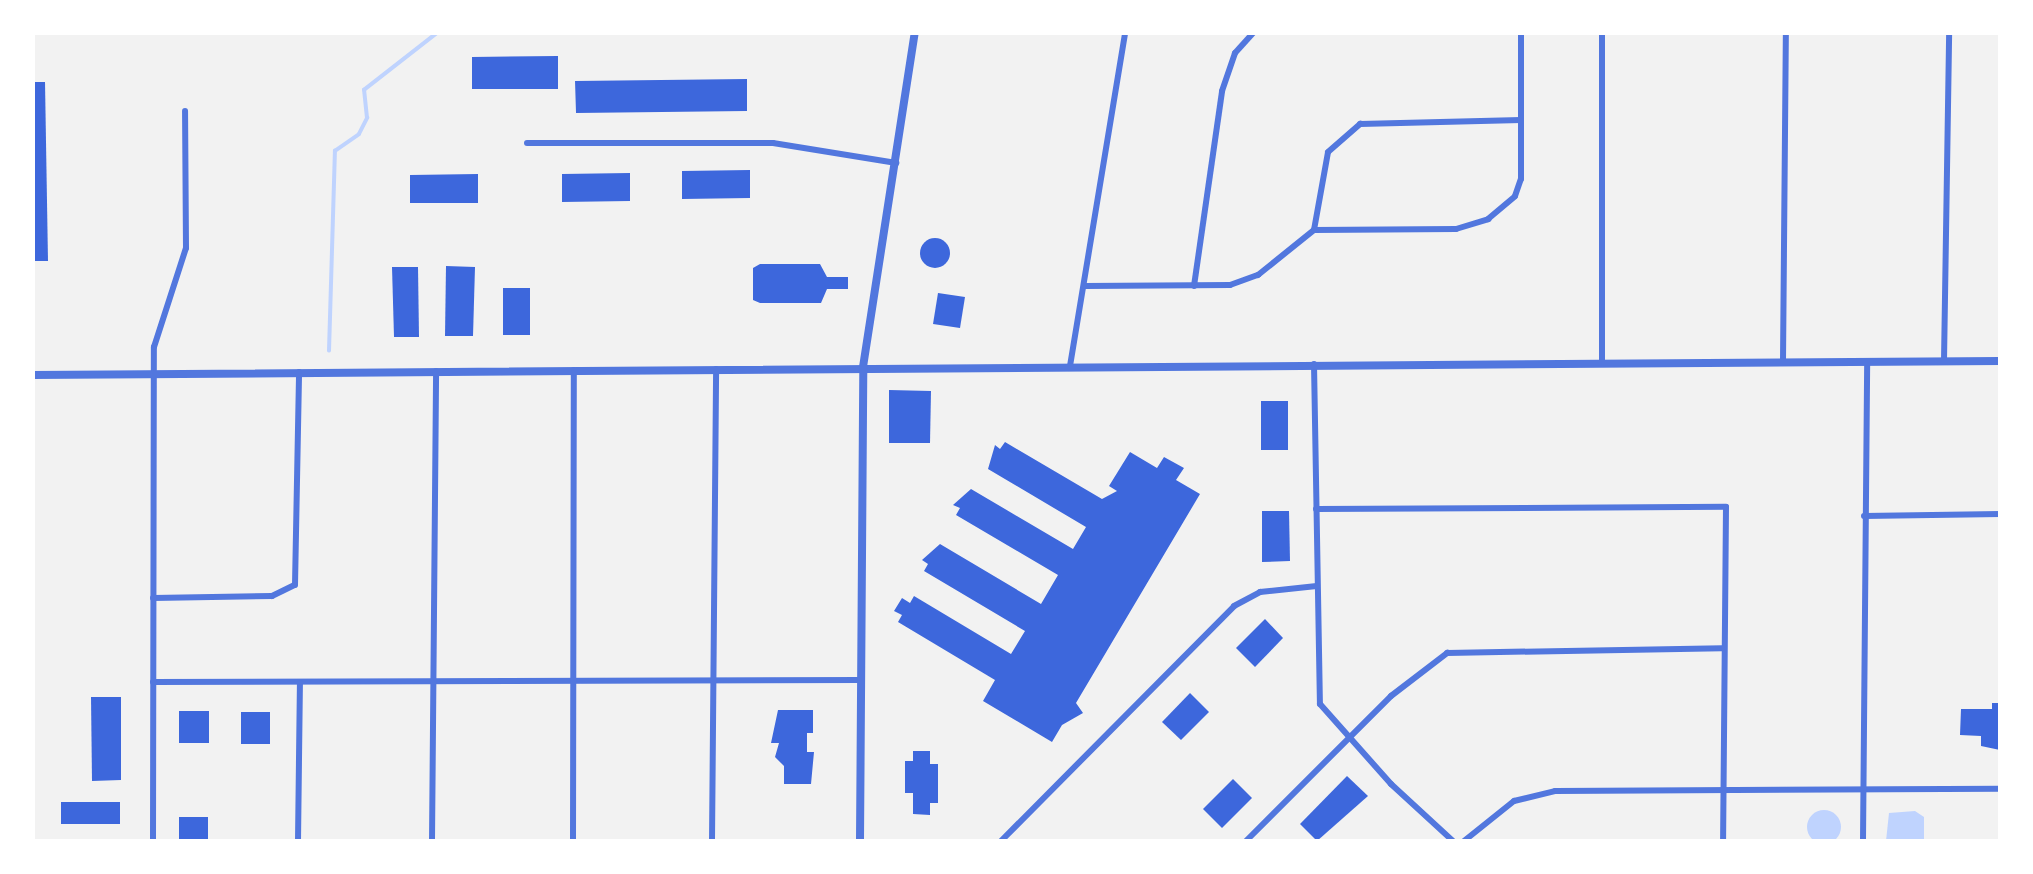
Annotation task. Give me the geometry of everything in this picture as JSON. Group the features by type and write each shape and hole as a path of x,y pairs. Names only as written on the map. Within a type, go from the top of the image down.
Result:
{"street":[{"path":"860,841 863,367 915,33"},
{"path":"1070,366 1125,33"},
{"path":"1194,286 1222,91 1236,53 1252,33"},
{"path":"1085,286 1194,286 1258,275 1314,230 1474,227 1515,196 1521,179 1521,33"},
{"path":"1602,33 1602,363"},
{"path":"1783,361 1786,33"},
{"path":"1944,361 1949,33"},
{"path":"153,841 155,329 186,248 185,111"},
{"path":"1314,230 1328,152 1360,124 1521,120"},
{"path":"527,143 773,143 896,163"},
{"path":"1863,841 1867,361"},
{"path":"33,375 2000,361"},
{"path":"1314,364 1320,704 1348,739 1453,841"},
{"path":"712,841 716,369"},
{"path":"573,841 574,370"},
{"path":"432,841 436,371"},
{"path":"153,598 272,596 295,585 299,372"},
{"path":"1316,509 1726,507 1722,648 1723,841"},
{"path":"1864,516 2000,514"},
{"path":"1001,841 1234,607 1260,592 1317,586"},
{"path":"1246,841 1428,664 1463,650 1722,648"},
{"path":"153,682 861,680"},
{"path":"298,841 300,683"},
{"path":"1464,841 1497,811 1533,794 1722,787 2000,789"}],"water":[{"path":"1824,810 1836,815 1841,827 1836,839 1824,844 1812,839 1807,827 1812,815"},
{"path":"1915,811 1924,817 1924,841 1886,841 1889,813"}],"building":[{"path":"558,56 558,89 472,89 472,57"},
{"path":"747,79 747,111 576,113 575,81"},
{"path":"33,82 45,82 48,261 33,261"},
{"path":"750,170 750,198 682,199 682,171"},
{"path":"630,173 630,201 562,202 562,174"},
{"path":"478,174 478,203 410,203 410,175"},
{"path":"935,238 946,242 950,253 946,264 935,268 924,264 920,253 924,242"},
{"path":"760,264 820,264 827,277 848,277 848,289 827,289 821,303 760,303 753,300 753,268"},
{"path":"446,266 475,267 473,336 445,336"},
{"path":"392,267 418,267 419,337 394,337"},
{"path":"503,288 530,288 530,335 503,335"},
{"path":"938,293 965,297 960,328 933,324"},
{"path":"889,390 931,391 930,443 889,443"},
{"path":"1261,401 1288,401 1288,450 1261,450"},
{"path":"1005,442 1102,499 1117,491 1109,486 1130,452 1157,468 1164,457 1184,468 1176,480 1200,494 1076,703 1083,713 1062,725 1052,742 983,701 995,680 898,622 902,615 894,611 902,598 910,603 914,596 1011,654 1025,631 924,571 928,564 922,560 940,544 1041,604 1058,575 956,515 960,508 953,505 971,489 1073,549 1086,527 988,469 995,445 1000,449"},
{"path":"1262,511 1289,511 1290,561 1262,562"},
{"path":"1265,619 1283,638 1255,667 1236,648"},
{"path":"1190,693 1209,712 1181,740 1162,722"},
{"path":"91,697 121,697 121,780 92,781"},
{"path":"1992,703 1999,703 2000,750 1981,746 1981,736 1960,735 1961,709 1992,709"},
{"path":"778,710 813,710 813,733 807,733 807,752 814,752 811,784 784,784 784,766 775,757 779,743 771,743"},
{"path":"179,711 209,711 209,743 179,743"},
{"path":"241,712 270,712 270,744 241,744"},
{"path":"913,751 930,751 930,764 938,764 938,803 930,803 930,815 913,814 913,793 905,793 905,761 913,761"},
{"path":"1347,776 1368,796 1317,841 1300,824"},
{"path":"1233,779 1252,798 1222,828 1203,809"},
{"path":"61,802 120,802 120,824 61,824"},
{"path":"179,817 208,817 208,841 179,841"}],"waterway":[{"path":"329,351 335,151 359,134 367,118 364,90 437,33"}]}
